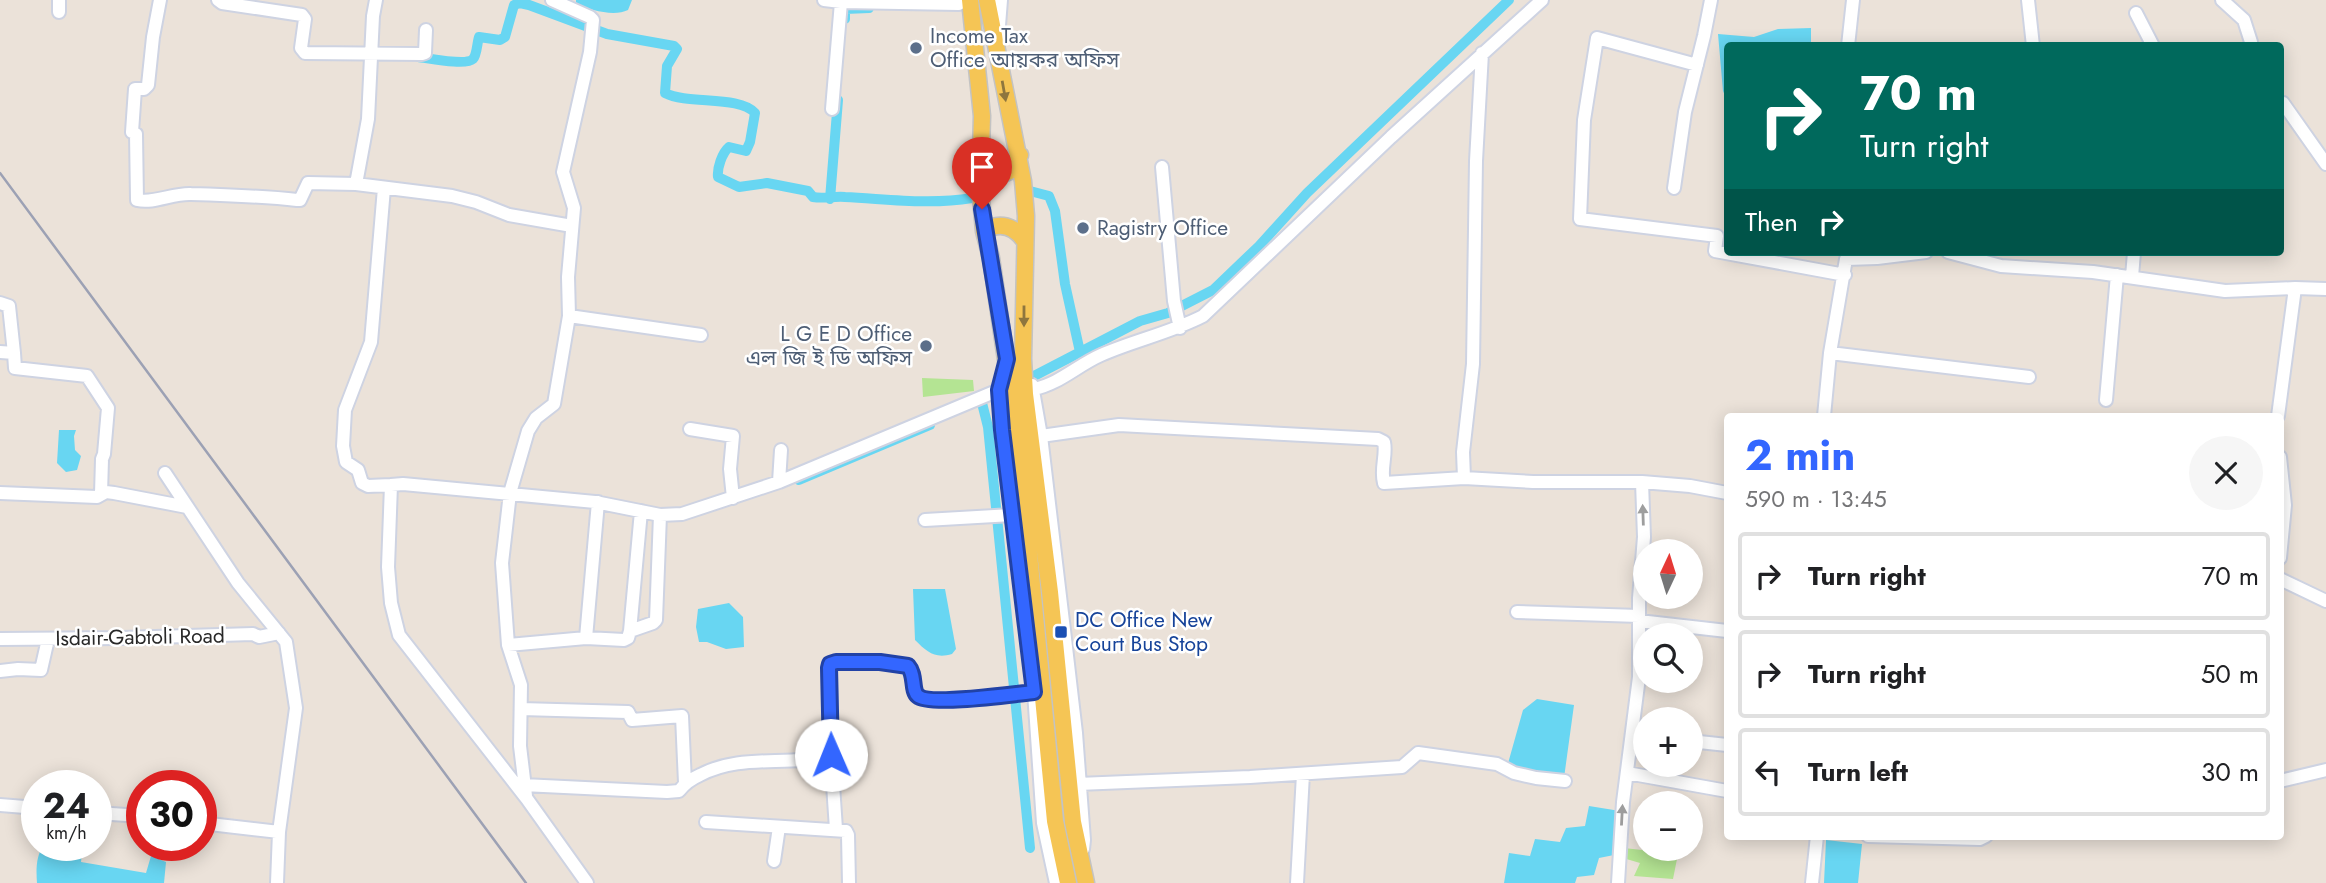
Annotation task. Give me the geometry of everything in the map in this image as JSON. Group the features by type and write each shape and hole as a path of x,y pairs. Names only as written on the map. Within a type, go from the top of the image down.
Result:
{"main road":[{"path":"988,0 1008,112 1020,155 1026,216 1015,359 1026,513 1055,821 1068,883"},
{"path":"963,1 975,54 982,116 979,155 984,231 1026,406 1052,603 1070,797 1086,883"},
{"path":"979,155 993,171 1003,174 1010,171 1020,155"},
{"path":"984,231 994,226 1007,226 1024,240"}],"street":[{"path":"160,0 148,85 147,88 135,89 132,132 136,135 137,200 146,201 189,193 297,201 309,183 356,184 452,196 509,215 572,226"},
{"path":"218,0 222,3 302,15 305,19 301,48 305,53 425,53 426,30"},
{"path":"356,184 368,119 376,0"},
{"path":"527,799 523,785 520,746 521,685 508,645 502,563 510,493 527,431 555,400 569,316 568,277 573,202 563,172 590,52 593,20 552,0"},
{"path":"824,0 963,1"},
{"path":"997,52 1001,0"},
{"path":"1034,389 1045,387 1100,356 1203,316 1391,137 1542,0"},
{"path":"1674,188 1685,112 1711,0"},
{"path":"1848,42 1853,0"},
{"path":"2028,0 2033,42"},
{"path":"2222,0 2244,20 2248,42"},
{"path":"832,109 841,2"},
{"path":"2136,13 2151,42"},
{"path":"1697,65 1597,38 1584,121 1580,219 1717,236 1715,251 1724,253"},
{"path":"1464,478 1463,452 1473,364 1476,161 1482,54"},
{"path":"2284,106 2326,164"},
{"path":"1162,167 1174,301 1179,326"},
{"path":"384,188 371,342 345,410 343,446 345,462 358,470 362,483 368,486 416,485 510,493 598,502 660,515 681,514 779,482 999,390"},
{"path":"1742,256 1844,275"},
{"path":"1824,413 1845,256"},
{"path":"1856,256 1893,256"},
{"path":"1963,256 2001,266 2117,275 2225,290 2326,289"},
{"path":"2132,277 2134,256"},
{"path":"2106,400 2117,275"},
{"path":"2278,413 2295,288"},
{"path":"0,303 6,303 10,309 15,368 87,376 107,404 101,494"},
{"path":"569,316 701,335"},
{"path":"0,352 14,353"},
{"path":"1830,354 2029,377"},
{"path":"1015,359 1034,389 1041,436 1076,733 1084,840 1081,860"},
{"path":"1015,359 999,390 1009,515 1043,823 1056,883"},
{"path":"1041,436 1119,425 1378,439 1384,442 1385,448 1382,477 1384,482 1464,478 1533,482 1642,482 1724,492"},
{"path":"690,429 733,436 730,469 733,498"},
{"path":"779,482 781,450"},
{"path":"165,473 238,583 286,642 296,708 279,832 277,883"},
{"path":"1638,707 1639,619 1644,537 1642,482"},
{"path":"391,485 388,567 391,603 399,635 527,799 587,883"},
{"path":"0,493 97,496 114,493 187,507"},
{"path":"2284,495 2284,516"},
{"path":"586,638 598,502"},
{"path":"508,645 586,638 628,638 641,511"},
{"path":"630,631 653,624 656,620 660,515"},
{"path":"925,520 1009,515"},
{"path":"2284,581 2326,601"},
{"path":"1517,612 1639,619 1724,631"},
{"name":"Isdair-Gabtoli Road","path":"0,639 253,634 259,637 279,633"},
{"path":"0,671 18,668 41,670 48,639"},
{"path":"836,829 831,755 830,664 880,662 908,666 913,672 915,692 920,698 966,699 1028,693"},
{"path":"521,709 628,712 632,720 682,716 685,783"},
{"path":"1703,742 1724,745"},
{"path":"1078,783 1303,774 1402,767 1418,753 1497,764 1536,778 1565,781"},
{"path":"1618,883 1627,773 1633,753"},
{"path":"523,785 679,791 685,783 717,766 746,760 812,760 831,755"},
{"path":"2284,780 2326,770"},
{"path":"1627,773 1724,790"},
{"path":"1297,883 1303,774"},
{"path":"0,805 21,807"},
{"path":"706,822 846,831 849,883"},
{"path":"217,825 279,832"},
{"path":"774,861 779,827"},
{"path":"1812,883 1817,840"}],"green space":[{"path":"922,378 973,380 974,391 923,397"},
{"path":"1624,848 1633,849 1633,861 1623,858"},
{"path":"1633,861 1677,861 1673,879 1634,876 1640,863"}],"water":[{"path":"576,0 632,0 628,10 616,13 588,8 576,4"},
{"path":"1811,28 1811,42 1724,42 1724,93 1718,34 1754,37 1778,29"},
{"path":"59,430 76,430 75,450 81,456 77,470 66,472 57,463"},
{"path":"913,589 945,589 956,649 952,654 941,656 932,653 915,640"},
{"path":"729,603 743,617 744,647 726,649 699,642 696,627 698,609"},
{"path":"1537,699 1574,705 1564,778 1507,767 1523,710"},
{"path":"1589,806 1620,811 1619,854 1599,858 1594,875 1577,877 1575,883 1504,883 1509,853 1530,856 1535,839 1560,842 1566,828 1585,826"},
{"path":"1826,840 1862,844 1858,883 1824,883"},
{"path":"38,861 81,861 146,873 150,861 166,862 164,883 37,883"}],"waterway":[{"path":"1034,376 1140,321 1168,313 1213,290 1259,246 1307,193 1509,0"},
{"path":"418,57 469,61 475,55 479,37 500,40 505,37 514,5 529,5 607,34 674,46 677,49 667,66 665,93 687,99 737,104 755,113 746,151 729,147 719,165 718,177 739,187 767,183 808,191 817,198 924,201 972,198"},
{"path":"845,19 845,9 869,8"},
{"path":"830,199 838,100"},
{"path":"1030,191 1049,196 1055,211 1065,284 1080,352"},
{"path":"982,403 988,427 1030,848"},
{"path":"799,480 930,425"}],"railway":[{"path":"0,173 526,883"}],"place":[{"name":"Income Tax Office আয়কর অফিস","path":"916,48"},
{"name":"Ragistry Office","path":"1083,228"},
{"name":"L G E D Office এল জি ই ডি অফিস","path":"926,346"},
{"name":"DC Office New Court Bus Stop","path":"1061,632"}],"route":[{"path":"831,755 829,668 830,664 836,662 880,662 908,666 913,672 915,692 920,698 966,699 1034,692 1002,430 999,390 1007,359 982,209"}]}
